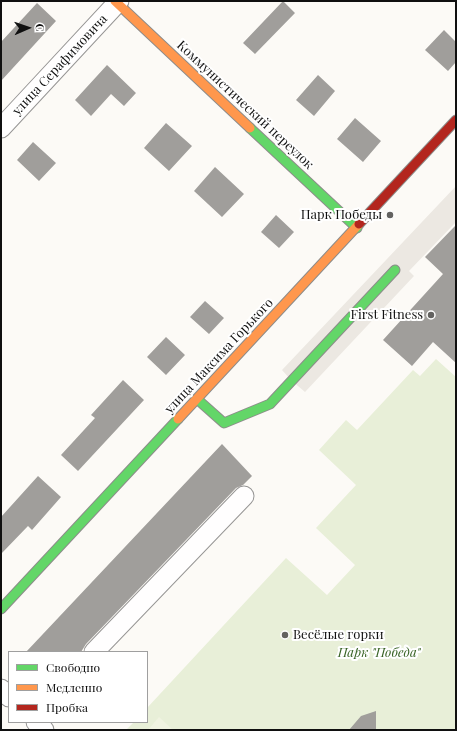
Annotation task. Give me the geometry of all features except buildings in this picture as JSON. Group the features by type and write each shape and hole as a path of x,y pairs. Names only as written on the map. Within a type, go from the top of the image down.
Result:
{"street":[{"name":"улица Серафимовича","path":"1,128 117,2"},
{"name":"Коммунистический переулок","path":"117,2 357,228"},
{"name":"улица Максима Горького","path":"1,609 456,120"},
{"path":"197,399 224,423 270,404 395,270"},
{"path":"95,651 244,496"}],"green space":[{"name":"Парк \"Победа\"","path":"436,359 456,377 456,730 126,730 133,723 148,723 148,707 286,558 327,595 355,565 316,528 356,485 319,450 346,420 357,430 413,370 420,376"},
{"path":"159,717 173,730 148,730"}],"shaded area":[{"path":"456,186 456,222 409,271 414,276 305,392 282,370"}],"traffic: fast":[{"path":"250,128 357,228"},
{"path":"197,399 224,423 270,404 395,270"},
{"path":"1,609 178,419"}],"traffic: slow":[{"path":"115,1 250,128"},
{"path":"178,419 359,224"}],"traffic: jam":[{"path":"359,224 456,120"}],"place":[{"name":"Парк Победы","path":"390,215"},
{"name":"First Fitness","path":"431,315"},
{"name":"Весёлые горки","path":"285,635"}]}
